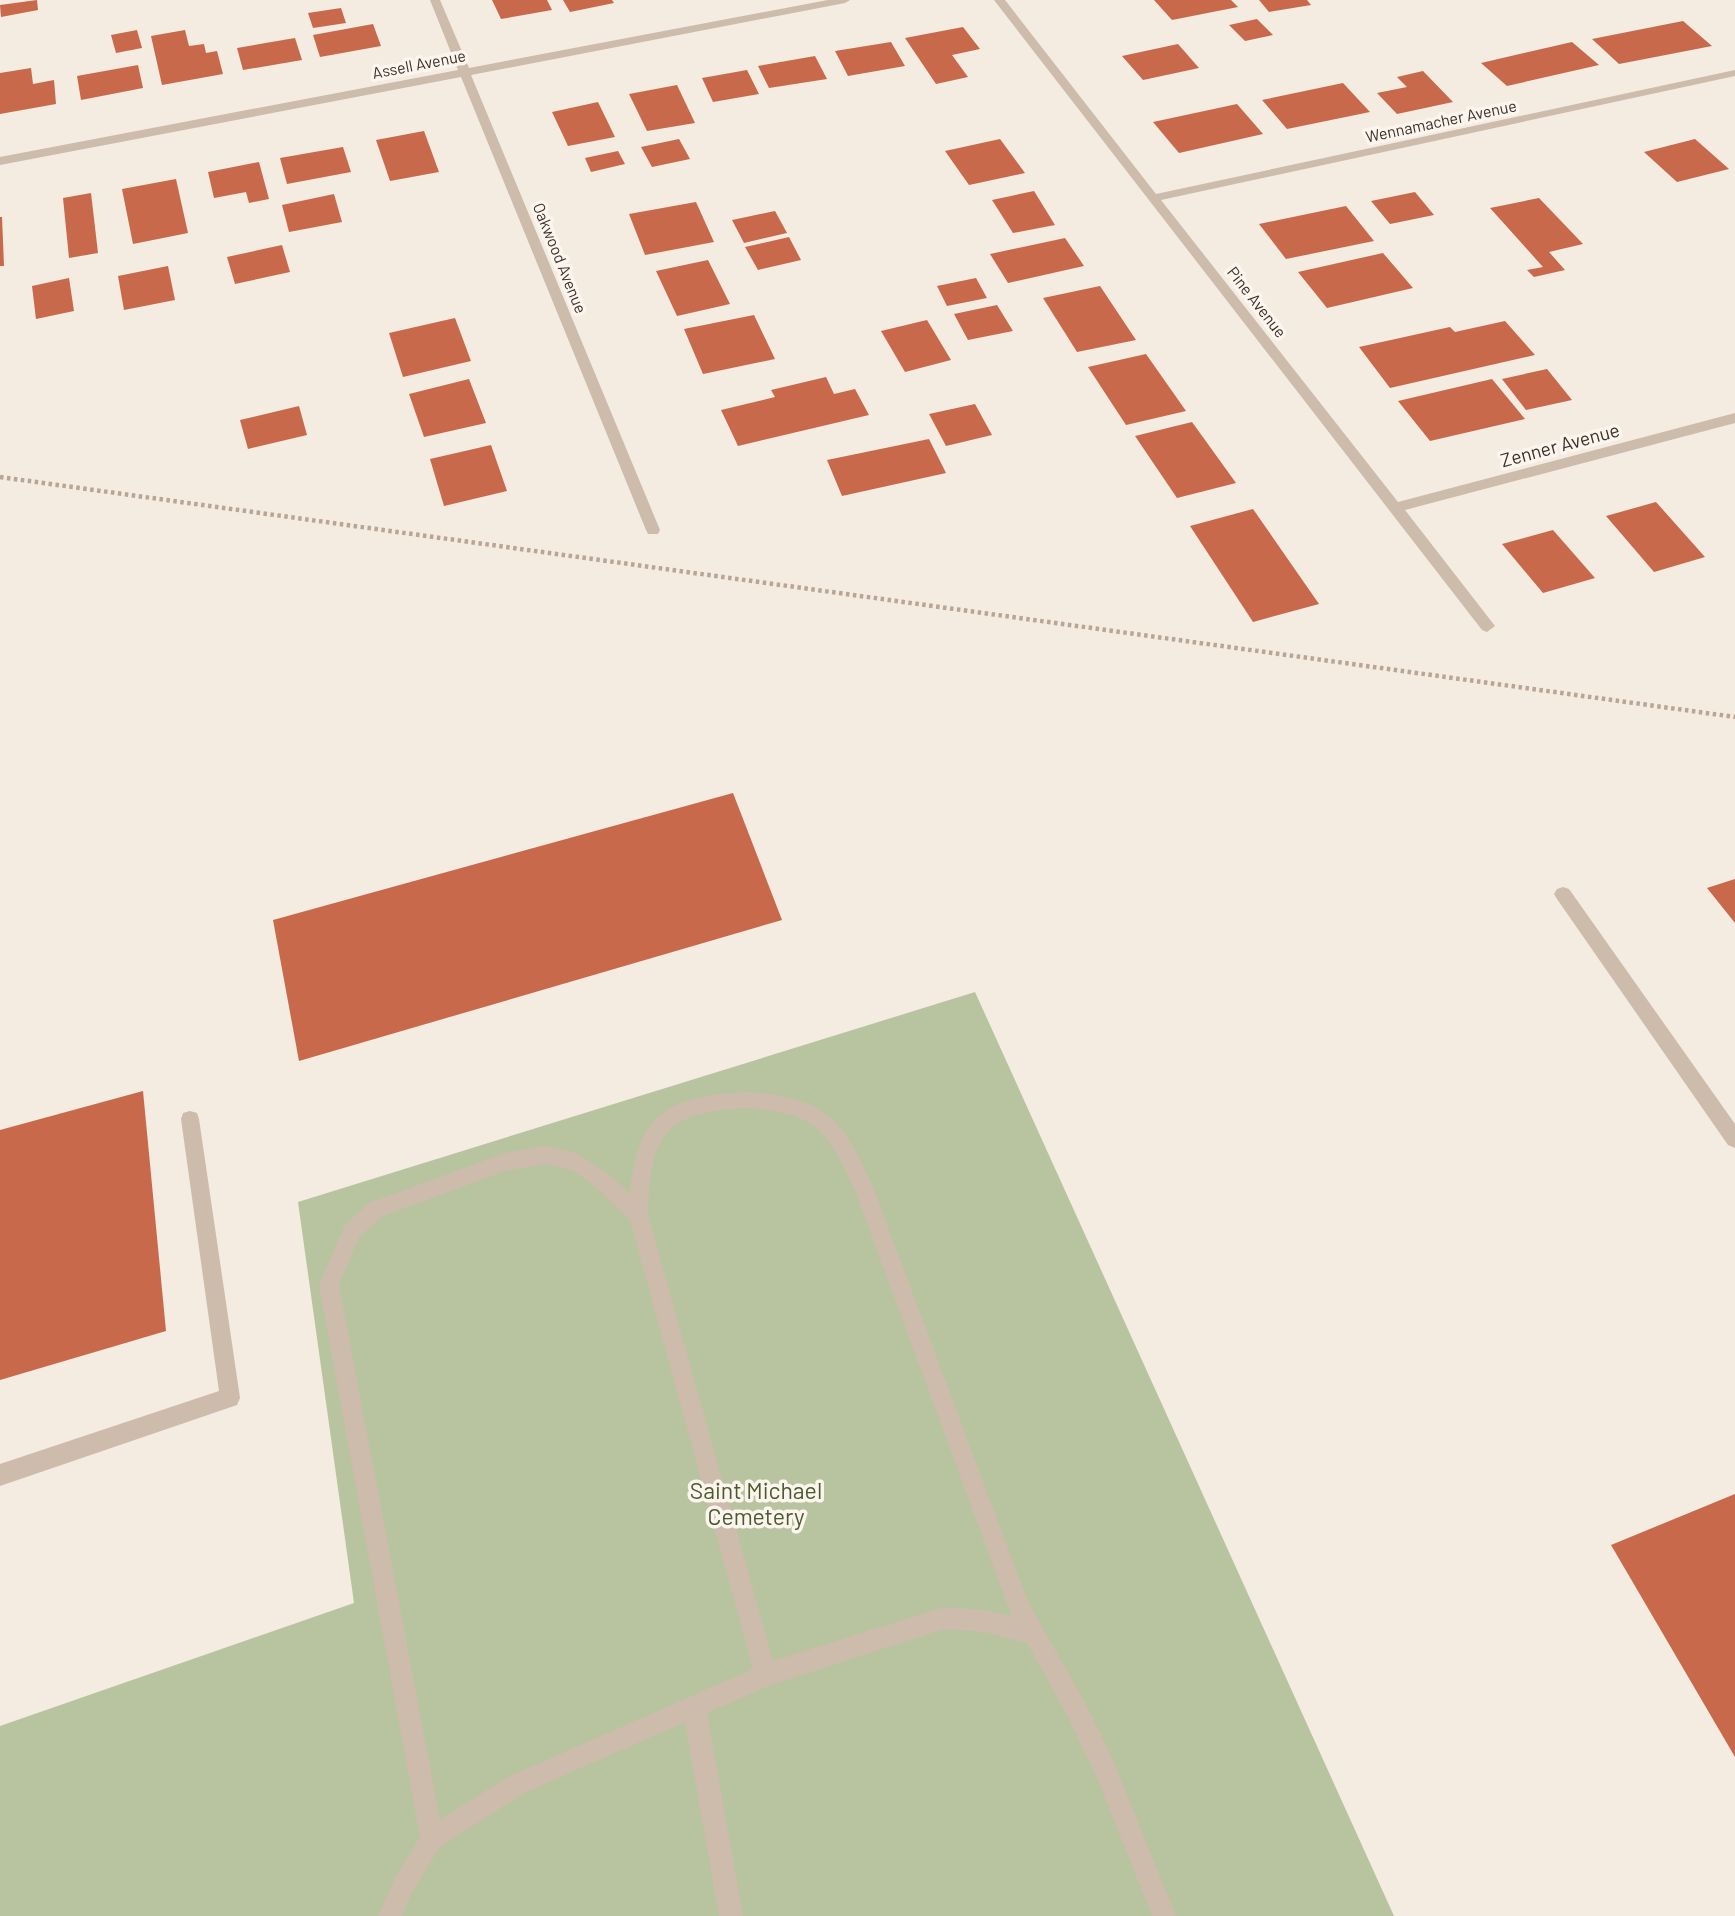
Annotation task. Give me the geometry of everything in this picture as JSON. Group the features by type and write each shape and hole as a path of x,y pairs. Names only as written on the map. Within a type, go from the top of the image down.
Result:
{"street":[{"name":"Oakwood Avenue","path":"435,0 653,530"},
{"name":"Assell Avenue","path":"0,161 845,0"},
{"name":"Pine Avenue","path":"999,0 1487,626"},
{"name":"Wennamacher Avenue","path":"1153,198 1735,73"},
{"name":"Zenner Avenue","path":"1395,508 1735,418"},
{"path":"1563,894 1735,1139"},
{"path":"766,1675 638,1215 639,1183 646,1151 662,1123 694,1107 737,1099 775,1101 807,1111 827,1124 845,1150 863,1187 1019,1608 1074,1704 1104,1766 1164,1916"},
{"path":"0,1475 230,1398 190,1119"},
{"path":"432,1839 328,1285 352,1230 376,1209 505,1162 545,1155 577,1162 603,1181 638,1215"},
{"path":"390,1916 404,1884 432,1839 514,1786 694,1706 766,1675 944,1618 985,1621 1033,1634"},
{"path":"694,1706 731,1916"}],"path":[{"path":"0,477 1735,717"}],"green space":[{"name":"Saint Michael Cemetery","path":"975,992 1394,1916 0,1916 0,1726 354,1603 298,1202"}],"building":[{"path":"37,0 38,10 1,17 0,5"},
{"path":"492,0 547,0 552,10 501,19"},
{"path":"563,0 612,0 614,3 570,12"},
{"path":"1154,0 1231,0 1238,7 1172,20"},
{"path":"1259,0 1307,0 1311,5 1269,12"},
{"path":"341,8 346,23 313,28 308,13"},
{"path":"1257,19 1273,35 1245,41 1229,25"},
{"path":"1683,21 1712,46 1619,64 1592,39"},
{"path":"373,24 381,46 320,57 313,35"},
{"path":"963,27 980,49 952,55 968,77 936,84 905,38"},
{"path":"137,30 142,48 116,53 111,35"},
{"path":"185,30 189,46 204,44 206,53 217,51 223,74 162,85 151,36"},
{"path":"295,38 302,60 243,70 237,48"},
{"path":"891,42 905,66 848,76 835,51"},
{"path":"1572,42 1599,65 1507,86 1481,63"},
{"path":"1178,44 1199,68 1143,80 1122,56"},
{"path":"815,56 827,79 769,88 758,66"},
{"path":"138,65 143,88 81,100 77,76"},
{"path":"31,68 33,84 54,80 56,104 0,114 0,73"},
{"path":"747,70 759,94 713,102 702,78"},
{"path":"1423,71 1453,102 1397,114 1377,93 1407,87 1397,77"},
{"path":"1343,83 1370,112 1287,129 1262,100"},
{"path":"677,85 695,123 647,131 629,94"},
{"path":"598,102 615,137 568,146 552,112"},
{"path":"1237,104 1263,134 1179,153 1153,122"},
{"path":"424,131 439,172 390,181 376,140"},
{"path":"679,139 690,159 652,167 641,147"},
{"path":"1000,139 1025,173 969,185 945,151"},
{"path":"1695,139 1729,169 1677,182 1644,152"},
{"path":"343,147 351,172 287,184 280,158"},
{"path":"618,151 625,164 591,172 585,158"},
{"path":"259,162 269,199 249,203 246,192 214,198 208,172"},
{"path":"176,179 188,233 133,244 122,189"},
{"path":"1034,191 1055,225 1013,233 992,200"},
{"path":"1415,192 1434,215 1390,224 1371,201"},
{"path":"91,193 98,253 69,258 63,198"},
{"path":"334,194 342,222 289,232 282,205"},
{"path":"1539,198 1583,244 1549,252 1565,270 1534,277 1527,270 1543,267 1490,208"},
{"path":"696,202 714,242 645,255 629,214"},
{"path":"1346,206 1374,241 1286,259 1259,224"},
{"path":"775,211 787,233 744,243 732,220"},
{"path":"2,217 4,266 0,266"},
{"path":"789,237 801,260 758,270 745,247"},
{"path":"1065,238 1084,266 1008,283 990,254"},
{"path":"282,245 290,272 235,284 227,257"},
{"path":"1383,253 1413,288 1327,308 1298,272"},
{"path":"708,260 730,304 677,316 656,271"},
{"path":"168,266 175,300 124,310 118,276"},
{"path":"69,278 74,311 36,319 32,286"},
{"path":"976,278 987,298 947,306 937,286"},
{"path":"1100,286 1136,340 1077,352 1043,298"},
{"path":"997,305 1013,331 968,340 954,314"},
{"path":"754,315 775,359 703,374 684,329"},
{"path":"455,318 471,361 403,377 389,333"},
{"path":"927,320 951,360 905,372 881,331"},
{"path":"1505,321 1535,355 1390,388 1359,347 1450,327 1455,332"},
{"path":"1146,354 1186,411 1126,425 1088,367"},
{"path":"1547,369 1572,400 1526,410 1502,379"},
{"path":"826,377 834,394 855,389 869,415 738,446 721,410 775,397 771,390"},
{"path":"469,379 486,423 424,437 409,394"},
{"path":"1492,379 1525,419 1430,441 1398,401"},
{"path":"975,404 992,435 946,446 929,414"},
{"path":"299,406 307,435 248,449 240,420"},
{"path":"1192,422 1236,483 1177,498 1135,436"},
{"path":"929,439 946,473 842,496 827,460"},
{"path":"491,445 507,491 444,506 430,459"},
{"path":"1656,502 1705,557 1654,572 1606,516"},
{"path":"1253,509 1319,604 1253,622 1190,526"},
{"path":"1553,530 1595,578 1543,593 1502,544"},
{"path":"733,793 782,920 299,1061 273,920"},
{"path":"1735,879 1735,923 1707,888"},
{"path":"143,1091 166,1331 0,1380 0,1130"},
{"path":"1735,1494 1735,1757 1611,1545"}]}
